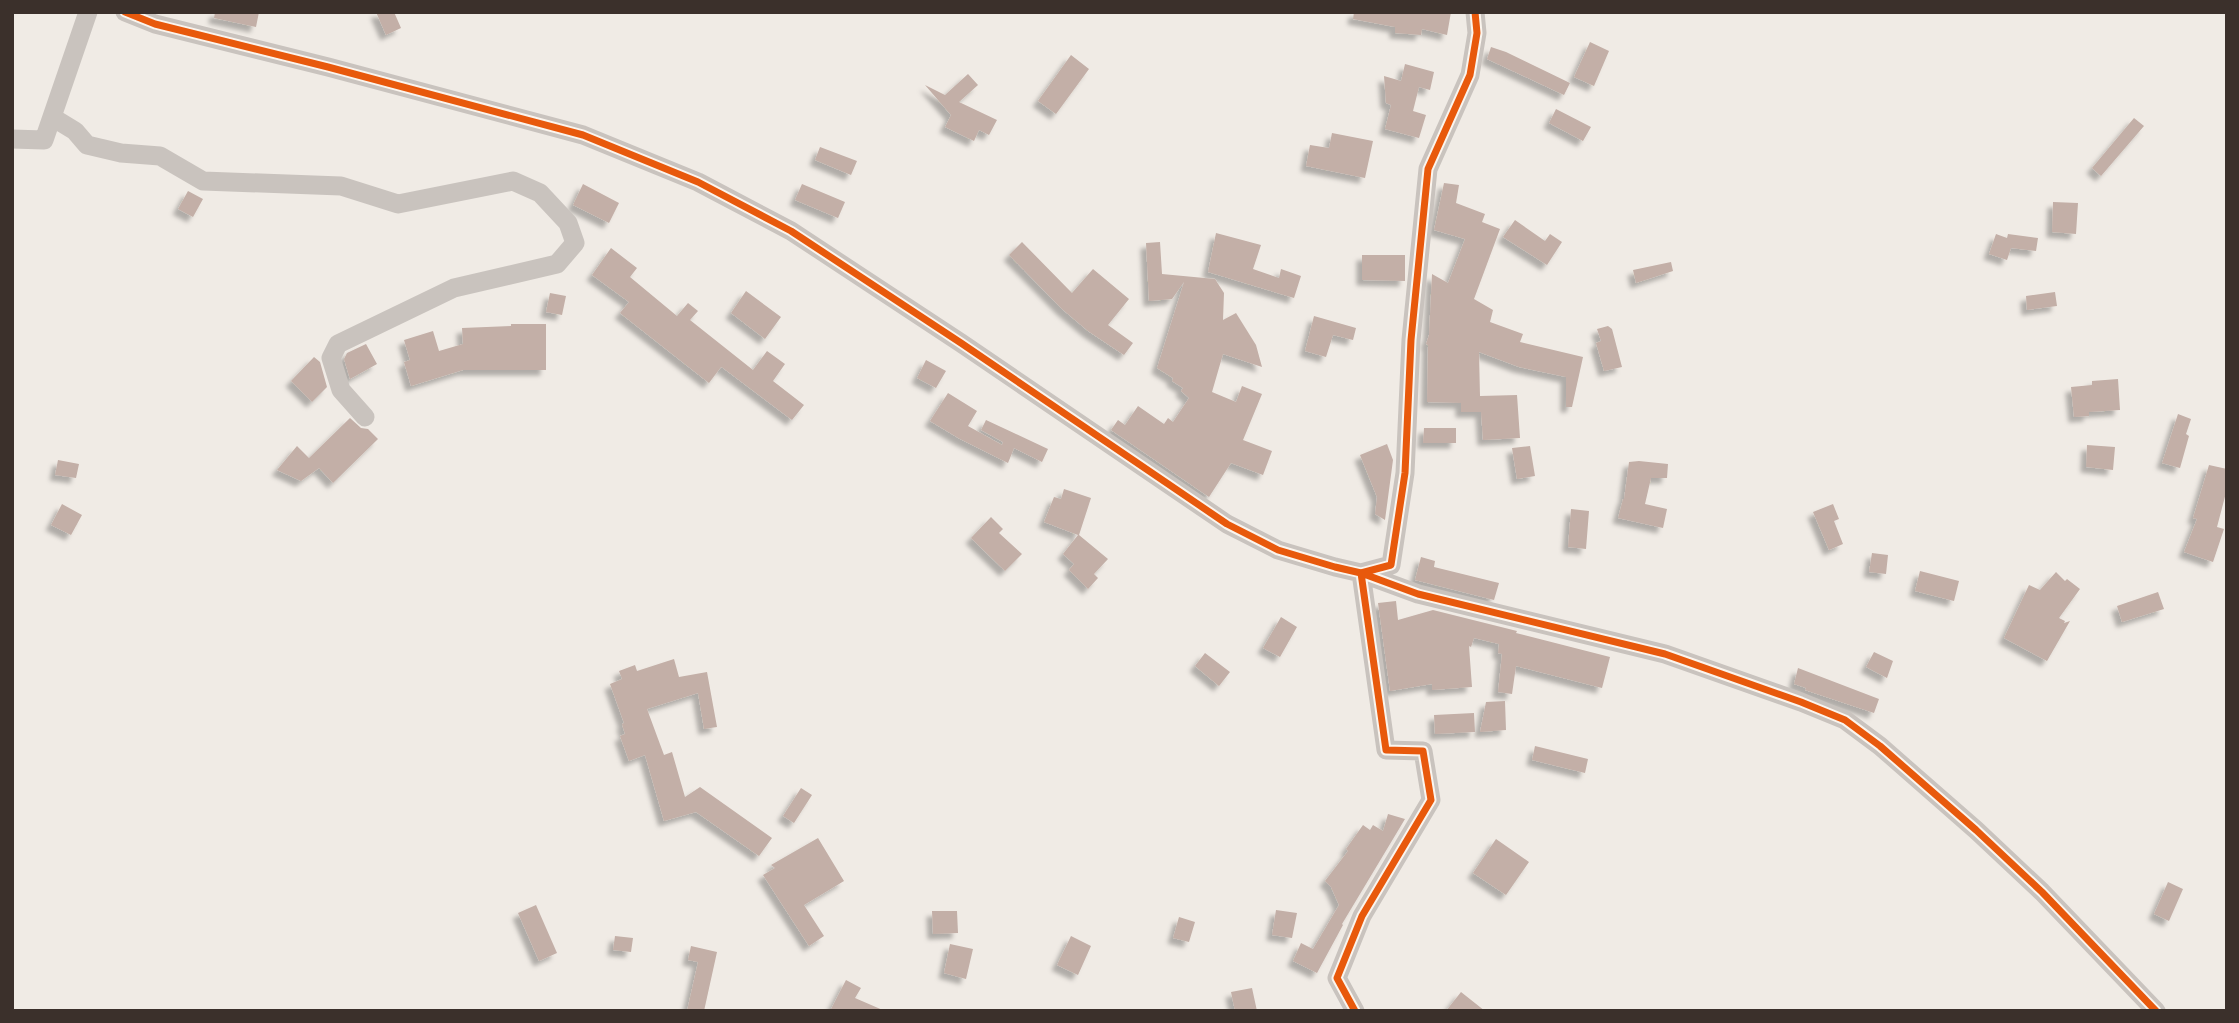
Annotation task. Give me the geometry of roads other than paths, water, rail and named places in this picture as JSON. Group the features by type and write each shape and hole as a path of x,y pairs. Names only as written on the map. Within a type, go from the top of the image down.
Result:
{"street":[{"path":"12,139 44,140 88,12"},
{"path":"124,12 155,24 583,135 698,181 792,231 1227,524 1278,550 1361,573 1418,594 1665,654 1845,720 1880,746 1976,830 2042,892 2156,1011"},
{"path":"1361,573 1391,565 1405,473 1411,340 1428,169 1470,75 1477,33 1475,12"},
{"path":"52,117 75,131 88,145 121,153 160,156 203,181 341,186 397,204 513,181 540,192 568,223 575,243 557,264 454,288 338,344 331,358 341,390 365,417"},
{"path":"1355,1011 1337,978 1362,916 1431,800 1423,751 1386,750 1361,573"}]}
